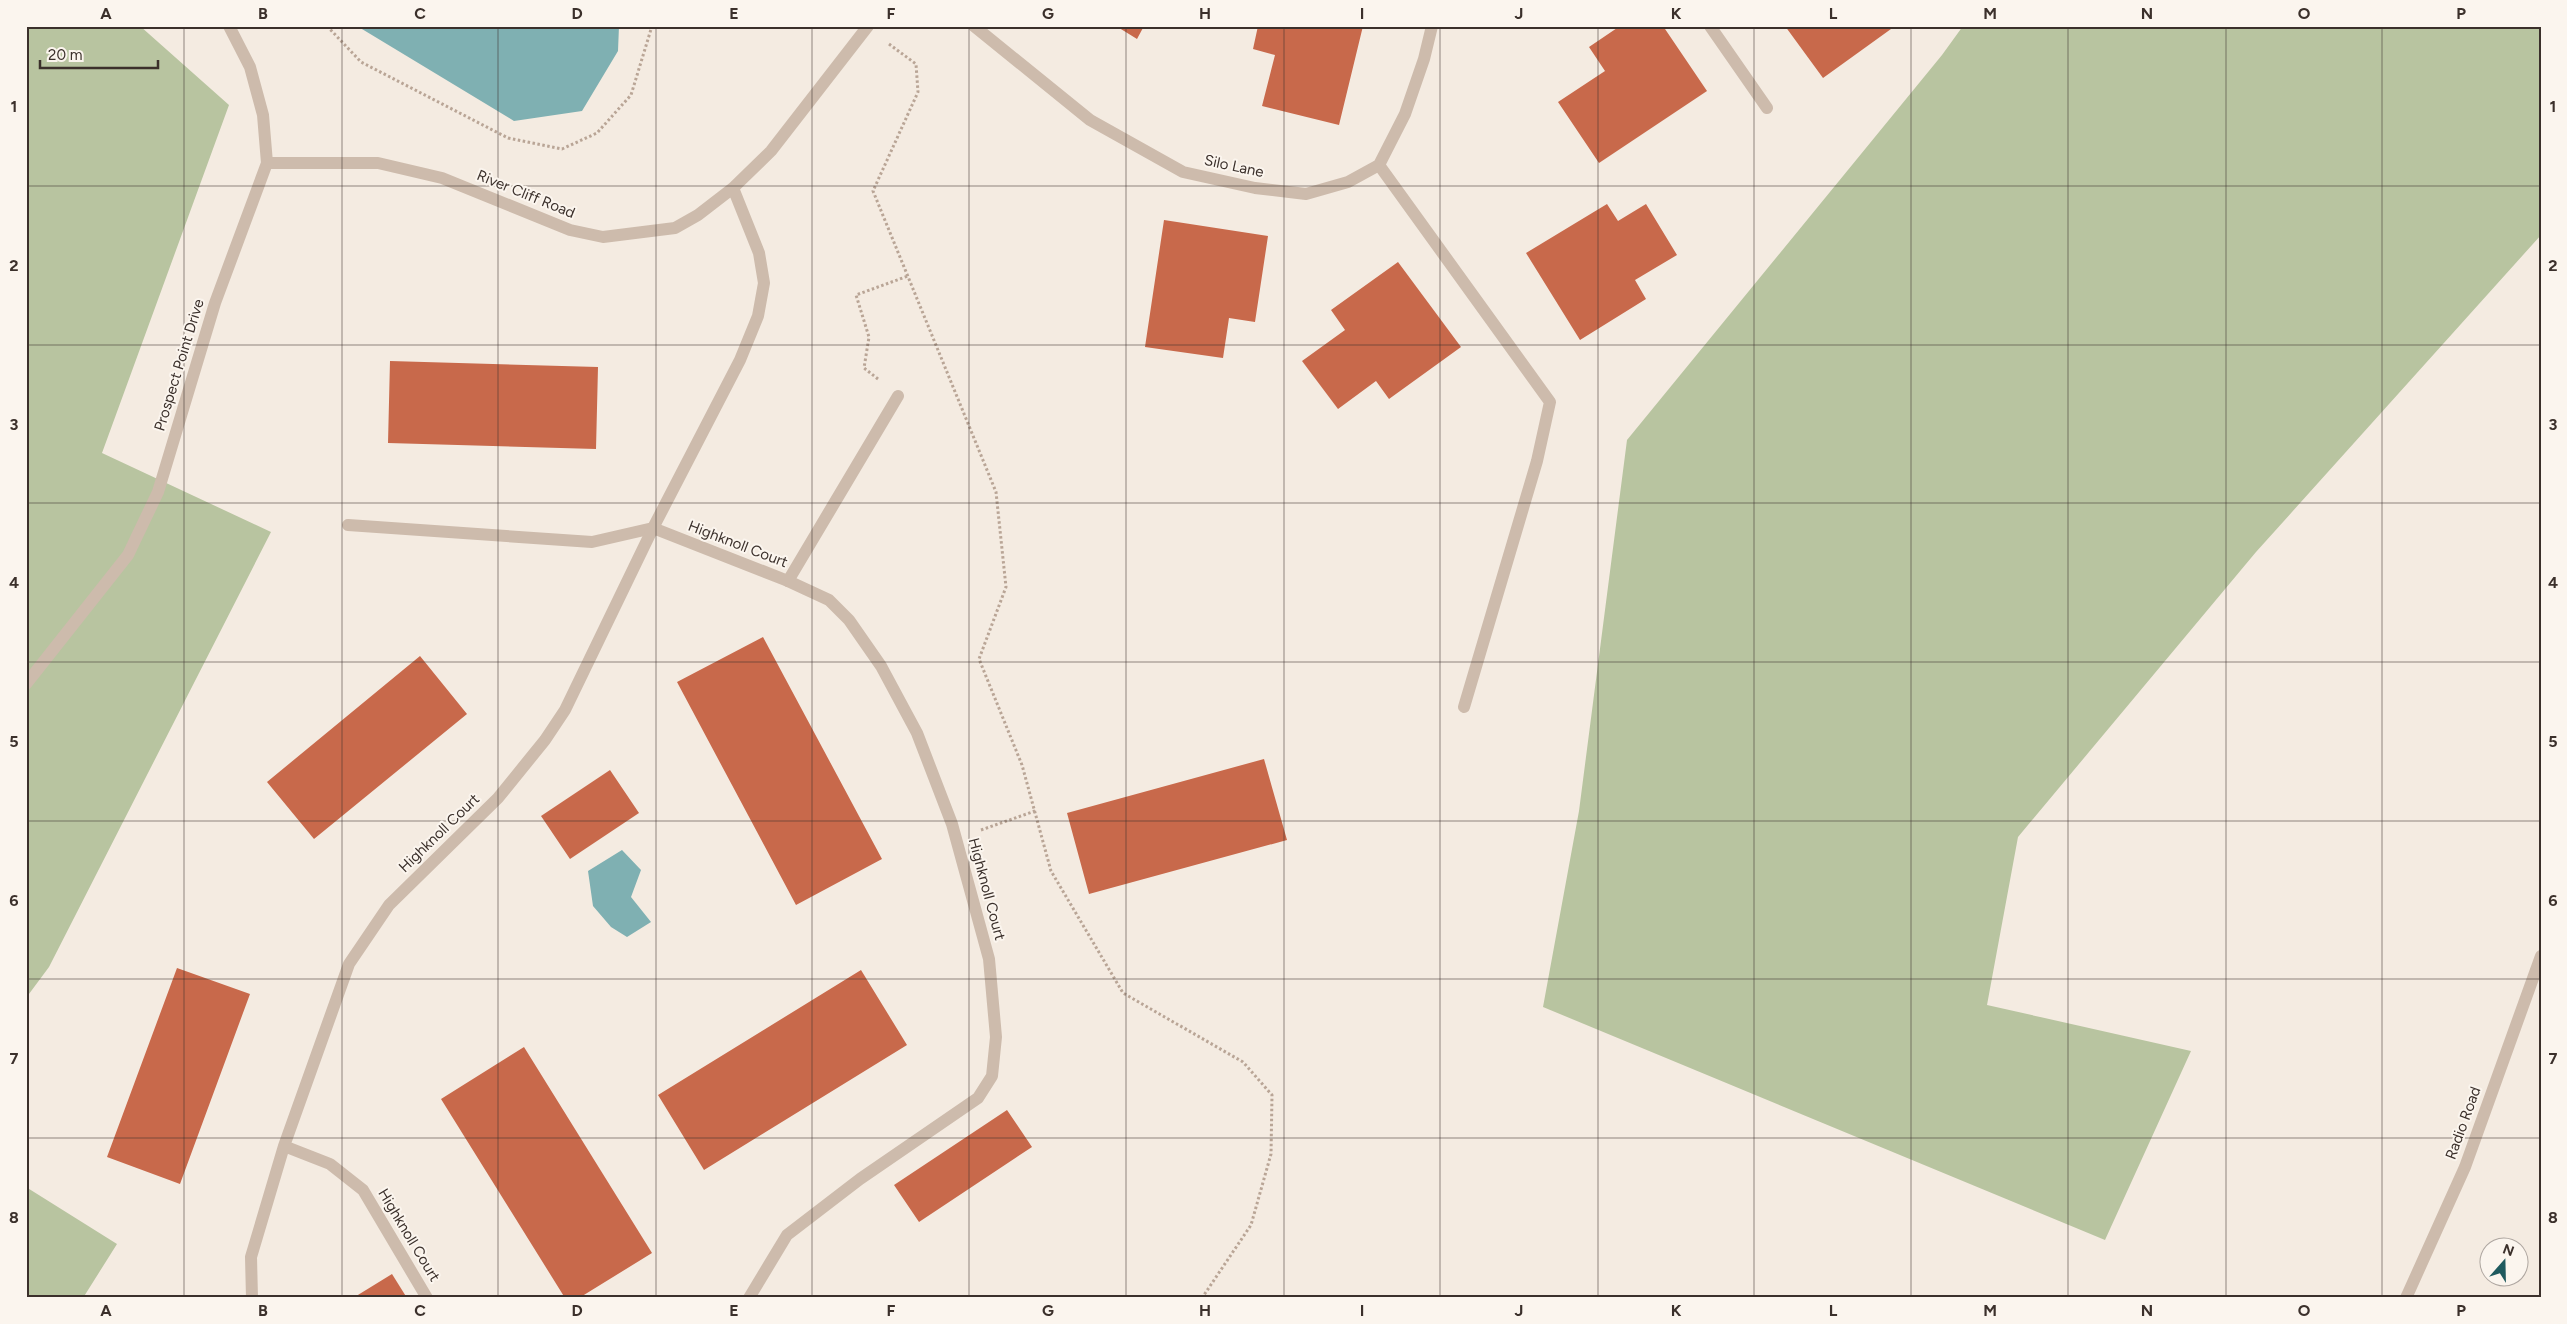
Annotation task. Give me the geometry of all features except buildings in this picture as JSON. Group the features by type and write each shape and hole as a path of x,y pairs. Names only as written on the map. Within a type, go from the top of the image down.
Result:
{"street":[{"name":"Prospect Point Drive","path":"26,684 128,555 158,492 215,302 267,162 263,115 250,67 229,26"},
{"name":"Silo Lane","path":"974,26 1090,120 1183,172 1255,188 1306,194 1348,182 1379,165"},
{"path":"1432,26 1424,59 1405,114 1379,165 1550,402 1537,461 1464,707"},
{"path":"1710,26 1767,108"},
{"name":"River Cliff Road","path":"267,162 378,163 442,178 570,230 603,237 675,228 698,215 733,188 771,151 867,27"},
{"name":"Highknoll Court","path":"252,1298 251,1257 284,1146 349,964 389,905 498,798 546,740 565,710 653,528 740,360 758,316 764,283 759,253 733,188"},
{"path":"788,581 898,396"},
{"path":"348,525 592,542 653,528"},
{"name":"Highknoll Court","path":"653,528 788,581 829,600 849,620 881,666 917,733 956,839 989,959 996,1037 992,1076 978,1098 860,1179 786,1236 749,1298"},
{"name":"Radio Road","path":"2406,1298 2465,1167 2541,956"},
{"name":"Highknoll Court","path":"284,1146 330,1164 363,1190 427,1298"}],"path":[{"path":"327,26 361,62 508,138 562,150 597,133 631,95 652,26"},
{"path":"867,27 916,64 918,92 873,191 996,492 1006,588 979,659 1022,765 1051,871 1123,993 1243,1062 1272,1095 1271,1154 1251,1225 1202,1298"},
{"path":"898,396 864,368 869,337 856,295 908,276"},
{"path":"956,839 1035,811"}],"green space":[{"path":"26,26 140,26 229,105 102,453 271,532 49,967 26,998"},
{"path":"1963,26 2541,26 2541,235 2256,552 2018,837 1987,1005 2191,1051 2105,1240 1543,1007 1579,811 1627,440 1942,55"},
{"path":"26,1187 117,1244 83,1298 26,1298"}],"water":[{"path":"357,26 619,26 618,51 582,111 514,121"},
{"path":"622,850 641,870 631,897 651,922 627,937 611,927 593,906 588,871"}]}
